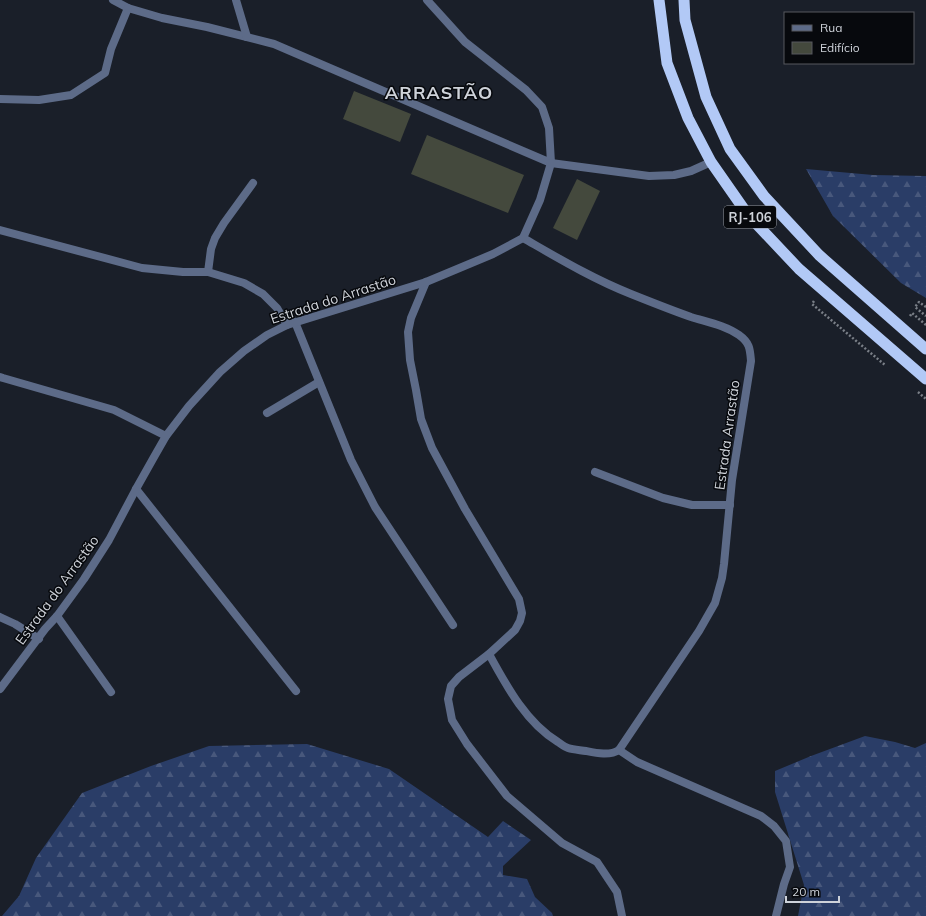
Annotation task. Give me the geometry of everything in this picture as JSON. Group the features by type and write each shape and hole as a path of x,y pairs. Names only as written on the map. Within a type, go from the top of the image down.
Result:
{"highway":[{"name":"RJ-106","path":"659,0 667,63 688,118 711,162 748,215 799,269 926,379"},
{"name":"RJ-106","path":"684,0 686,20 706,97 730,149 764,196 819,255 926,349"}],"street":[{"path":"113,0 128,8 162,18 207,27 274,44 551,163 649,176 674,175 691,171 711,162"},
{"path":"236,0 247,37"},
{"path":"427,0 465,42 526,90 542,107 549,128 551,163 540,200 523,238"},
{"path":"0,99 39,100 71,95 105,73 111,49 128,8"},
{"path":"208,272 211,249 215,238 253,183"},
{"path":"0,230 142,268 183,272 208,272 244,283 263,294 291,324 319,382 351,460 375,507 454,625"},
{"name":"Estrada do Arrastão","path":"0,689 84,579 109,540 166,436 189,406 220,372 244,350 267,335 291,324 426,282 493,254 523,238"},
{"name":"Estrada Arrastão","path":"523,238 583,272 630,294 723,327 746,341 750,348 751,361 732,480 724,564 715,603 699,631 619,750"},
{"path":"426,282 411,318 408,332 410,360 421,419 432,448 465,509 519,599 522,613 515,630 489,654 459,677 451,686 448,699 452,720 467,744 507,796 562,843 597,862 617,892 622,916"},
{"path":"0,377 114,410 166,436"},
{"path":"267,413 319,382"},
{"path":"595,472 663,498 692,505 730,505"},
{"path":"136,489 296,691"},
{"path":"57,616 111,692"},
{"path":"0,617 15,624 39,639"},
{"path":"489,654 500,675 523,711 548,736 567,748 610,754 619,750 637,762 761,816 774,826 786,842 790,867 776,916"}],"path":[{"path":"926,307 920,302 915,307 926,316"}],"green space":[{"path":"806,169 873,175 926,176 926,298 901,283 833,216"},
{"path":"865,736 915,748 926,743 926,916 798,916 804,885 775,792 775,771"},
{"path":"307,744 389,769 488,837 503,821 531,840 503,866 503,875 527,879 535,897 552,913 553,916 2,916 19,896 36,858 82,793 151,766 209,746"}],"building":[{"path":"354,91 411,114 400,142 343,119"},
{"path":"427,135 524,175 508,213 411,174"},
{"path":"577,179 600,191 577,240 553,228"}],"district":[{"name":"ARRASTÃO","path":"439,93"}]}
